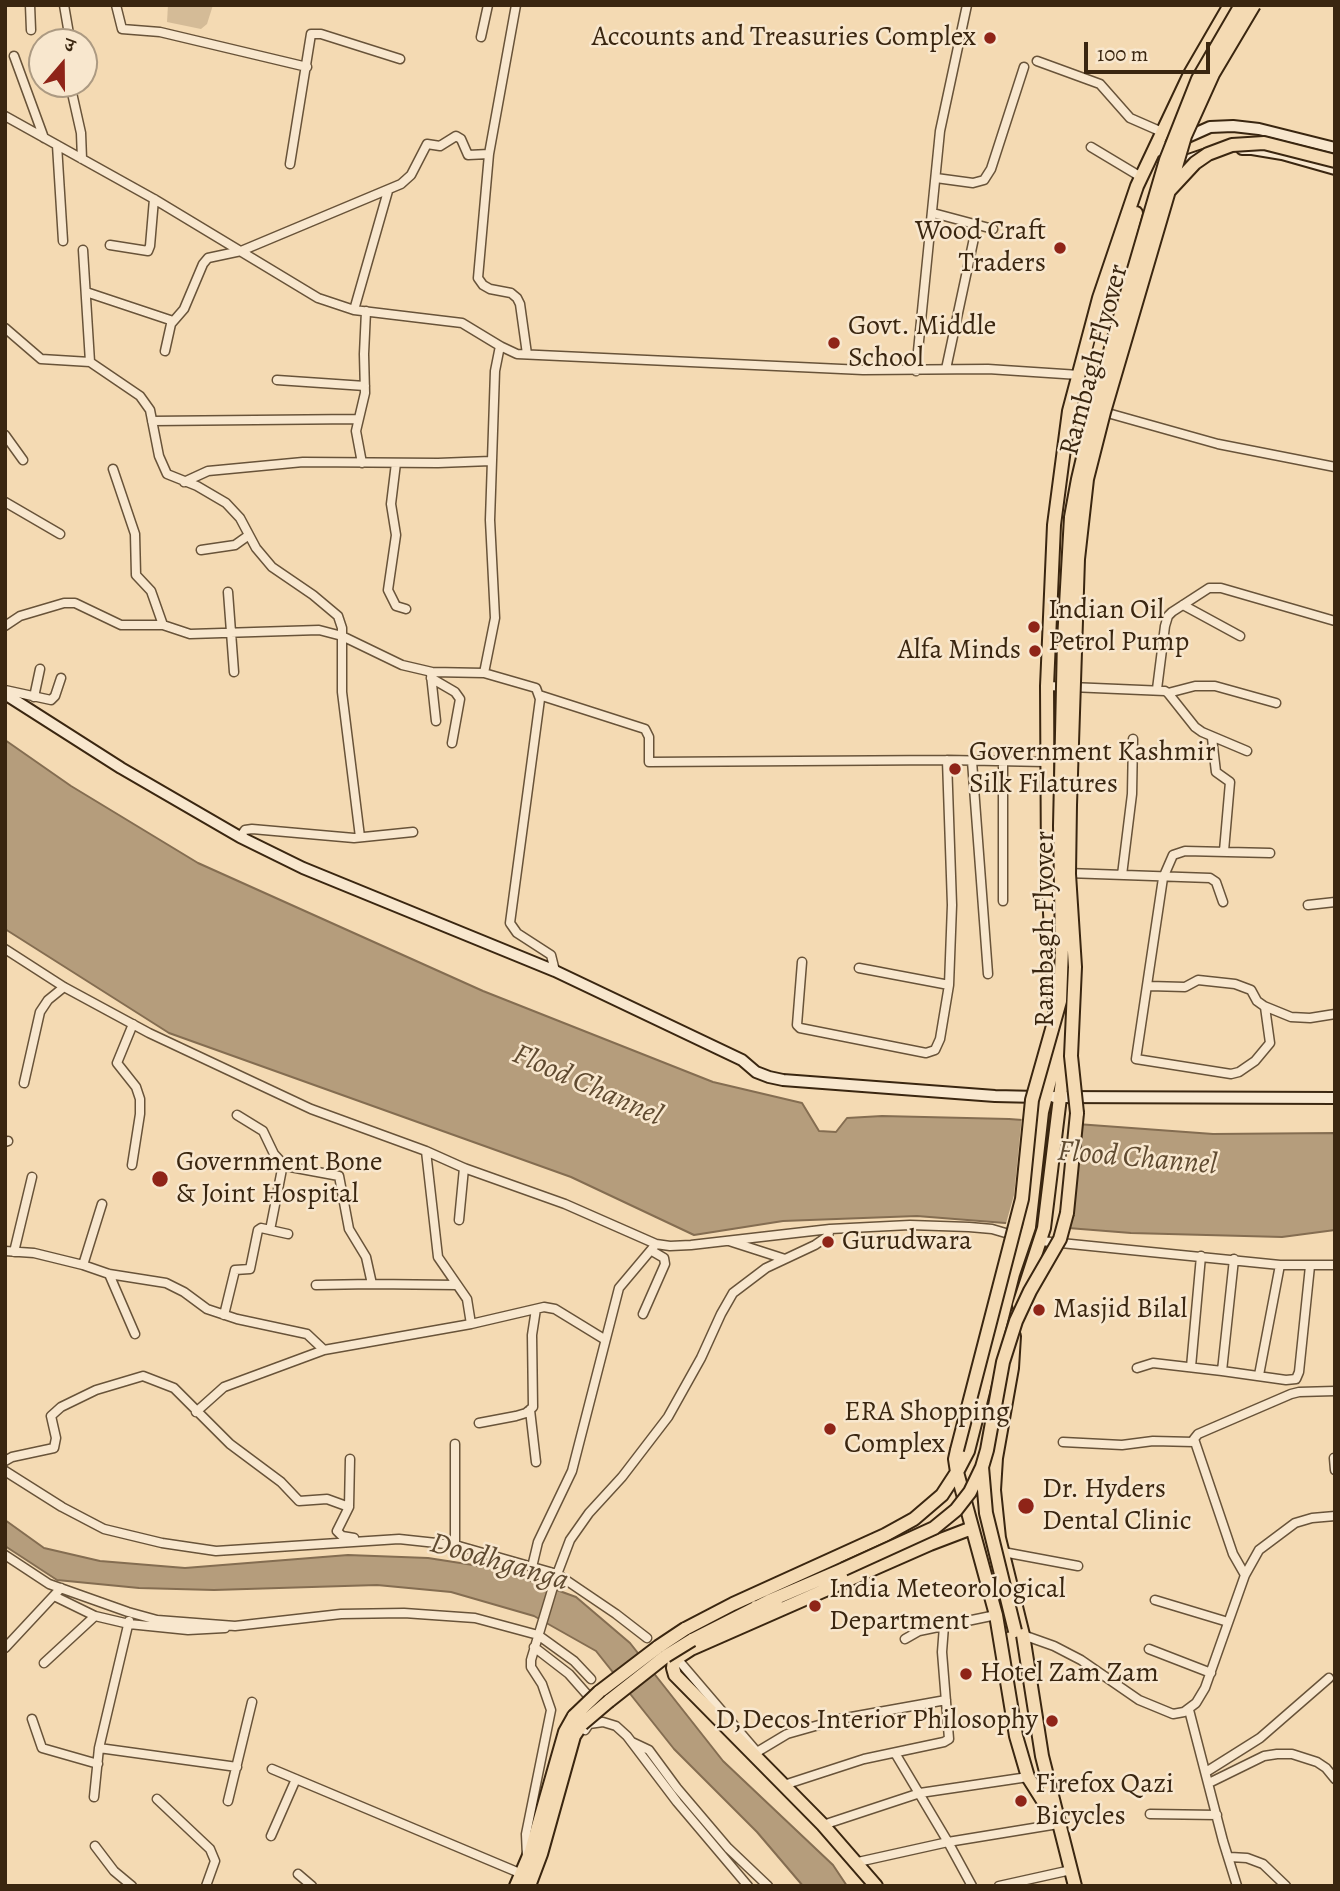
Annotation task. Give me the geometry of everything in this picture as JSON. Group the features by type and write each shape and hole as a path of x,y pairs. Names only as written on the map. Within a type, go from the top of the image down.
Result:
{"main road":[{"path":"522,1882 565,1732 578,1720 603,1706 688,1635 733,1604 886,1535 914,1519 942,1495 968,1451 1013,1274 1027,1233 1044,1097 1055,1055 1056,1023 1048,873 1047,687 1054,525 1069,411 1099,298 1134,193 1190,74 1230,5"},
{"name":"Rambagh Flyover","path":"1058,1824 1028,1777 1016,1736 996,1615 955,1459 1022,1199 1032,1100 1060,1001 1060,826 1066,591 1071,517 1099,389 1166,160 1198,79 1241,5"},
{"path":"1074,1886 1042,1756 1035,1747 1019,1633 994,1490 996,1458 1020,1303 1043,1235 1056,1112 1063,1073 1068,944 1065,873 1067,687 1077,512 1104,391 1168,167 1200,92 1253,5"},
{"name":"Rambagh Flyover","path":"688,1635 934,1528 964,1501 982,1467 1003,1362 1016,1321 1060,1239 1067,1213 1077,1113 1071,1052 1074,967 1069,860 1078,559 1087,479 1185,135 1213,74 1253,5"},
{"path":"1154,152 1210,127 1233,126 1259,129 1335,148"},
{"path":"1166,196 1195,163 1208,154 1232,145 1264,143 1335,161"},
{"path":"1168,167 1219,151 1252,149 1282,154 1335,169"},
{"path":"1086,443 1082,430 1084,407 1139,200 1134,193"},
{"path":"5,692 121,768 240,837 303,868 555,971 741,1060 756,1072 769,1077 995,1096 1335,1098"},
{"path":"982,1467 986,1513 1019,1633"},
{"path":"756,1607 771,1610 953,1527 971,1525"},
{"path":"876,1886 823,1825 675,1675 675,1655 971,1525"},
{"path":"985,1576 1007,1568"},
{"path":"522,1882 541,1854 578,1720 591,1699 658,1647 688,1635"}],"street":[{"path":"30,5 31,28"},
{"path":"64,5 68,28"},
{"path":"116,5 122,29 150,30 307,67"},
{"path":"481,37 488,5"},
{"path":"516,5 489,154 478,278 482,285 511,293 517,298 527,354"},
{"path":"916,371 947,92 967,5"},
{"path":"290,164 307,67 308,39 311,34 315,32 400,59"},
{"path":"14,56 44,138"},
{"path":"1037,61 1100,84 1130,118 1162,132"},
{"path":"936,178 973,183 984,180 991,169 1024,67"},
{"path":"73,98 81,133 82,159"},
{"path":"5,116 154,200 318,298 354,310 462,323 517,354 916,371 988,369 1079,374"},
{"path":"165,351 173,321 184,309 205,261 213,256 241,251 388,191 411,175 427,144 440,146 456,136 461,139 468,155 489,154"},
{"path":"57,145 63,241"},
{"path":"1091,147 1141,177"},
{"path":"354,310 388,191"},
{"path":"110,245 148,251 154,200"},
{"path":"933,213 993,229"},
{"path":"946,369 977,224"},
{"path":"83,250 90,362"},
{"path":"86,292 173,321"},
{"path":"362,463 356,432 365,386 366,311"},
{"path":"5,328 41,359 90,362 140,396 150,410 167,474 226,503 240,518 257,548 272,567 338,616 342,624 342,692 360,837"},
{"path":"484,673 495,618 490,534 491,461 495,371 500,346"},
{"path":"277,380 365,386"},
{"path":"1104,412 1218,444 1335,467"},
{"path":"152,421 358,419"},
{"path":"5,435 23,460"},
{"path":"184,482 208,471 303,462 491,461"},
{"path":"396,463 391,504 396,535 388,590 397,608 407,609"},
{"path":"113,469 135,534 136,575 151,591 163,625"},
{"path":"5,502 60,534"},
{"path":"201,550 235,545 249,534"},
{"path":"1157,689 1166,621 1172,612 1203,590 1214,587 1335,621"},
{"path":"228,592 234,672"},
{"path":"5,626 20,616 64,603 75,603 121,625 163,625 195,635 319,630 342,636 402,665 431,675 455,692 460,699 452,743"},
{"path":"1183,605 1240,635"},
{"path":"34,697 40,669"},
{"path":"431,675 484,673 530,685 536,688 539,695 510,923 517,933 551,955 555,971"},
{"path":"431,675 436,721"},
{"path":"5,692 53,699 61,678"},
{"path":"1168,693 1195,686 1215,686 1276,703"},
{"path":"1047,687 1157,689 1168,693 1195,726 1212,738 1247,751"},
{"path":"539,695 645,729 649,737 649,762 1046,762"},
{"path":"1212,738 1216,772 1230,782 1224,851"},
{"path":"1122,875 1132,794 1133,739"},
{"path":"803,962 797,1025 800,1028 926,1053 935,1050 939,1045 949,985 953,905 947,760"},
{"path":"972,761 988,974"},
{"path":"1003,761 1003,901"},
{"path":"240,837 245,830 252,829 360,837 413,832"},
{"path":"1265,1007 1270,1043 1255,1062 1240,1072 1220,1072 1136,1059 1163,878 1170,861 1178,852 1270,853"},
{"path":"1048,873 1214,880 1223,902"},
{"path":"1308,905 1335,902"},
{"path":"7,951 64,987 133,1024 311,1109 426,1151 464,1168 565,1203 654,1247 665,1264 643,1314"},
{"path":"859,968 949,985"},
{"path":"1149,986 1185,987 1198,981 1235,984 1251,990 1257,1001 1265,1007 1298,1018 1335,1014"},
{"path":"24,1083 40,1012 48,1000 64,987"},
{"path":"132,1165 140,1099 136,1087 117,1063 133,1024"},
{"path":"237,1115 263,1131 274,1154 288,1167 339,1176 349,1230 366,1257 372,1284"},
{"path":"426,1151 438,1256 467,1299 471,1324"},
{"path":"270,1230 283,1164"},
{"path":"459,1220 464,1168"},
{"path":"32,1177 10,1251 34,1253 109,1274 166,1283 207,1309 307,1334 324,1350"},
{"path":"83,1265 102,1204"},
{"path":"532,1567 538,1542 572,1471 604,1339 621,1283 654,1247 830,1229 949,1225 1027,1233"},
{"path":"224,1315 235,1270 250,1269 258,1230 261,1228 288,1234"},
{"path":"527,1859 526,1834 551,1719 549,1702 531,1667 534,1647 570,1541 589,1513 622,1477 668,1418 733,1293 766,1268 815,1245 828,1236 830,1229"},
{"path":"1043,1235 1280,1265 1334,1266"},
{"path":"726,1240 785,1259"},
{"path":"1191,1367 1201,1256"},
{"path":"1222,1371 1234,1259"},
{"path":"1259,1375 1280,1265"},
{"path":"1137,1368 1147,1363 1296,1379 1310,1266"},
{"path":"109,1274 135,1334"},
{"path":"316,1285 457,1286"},
{"path":"197,1412 224,1387 324,1350 471,1324 536,1308 555,1310 604,1339"},
{"path":"536,1308 532,1335 535,1401 530,1410 536,1462"},
{"path":"5,1461 54,1448 56,1438 51,1416 61,1407 96,1390 143,1376 174,1388 213,1424 230,1444 281,1482 299,1501 327,1499 349,1507"},
{"path":"1245,1575 1233,1554 1194,1439 1198,1434 1291,1394 1335,1391"},
{"path":"479,1423 516,1416 530,1410"},
{"path":"1063,1442 1122,1445 1153,1441 1194,1442"},
{"path":"455,1444 455,1545"},
{"path":"1334,1458 1335,1471"},
{"path":"350,1460 349,1507 338,1528 338,1535 370,1541"},
{"path":"5,1471 62,1507 104,1529 162,1543 216,1551 399,1539 455,1545 556,1576 617,1614 647,1638"},
{"path":"1019,1633 1055,1646 1081,1660 1139,1700 1173,1714 1189,1710 1200,1697 1211,1673 1245,1575 1259,1550 1295,1523 1335,1516"},
{"path":"1003,1552 1078,1566"},
{"path":"5,1555 49,1584 131,1612 157,1620 234,1626"},
{"path":"5,1648 61,1588"},
{"path":"54,1596 95,1616 129,1624 188,1630 218,1630 341,1614 404,1613 475,1618 538,1635 574,1661 591,1679"},
{"path":"1155,1600 1228,1622"},
{"path":"94,1797 99,1748 131,1612"},
{"path":"905,1639 919,1632 996,1615"},
{"path":"44,1663 95,1616"},
{"path":"783,1785 864,1759 949,1739 942,1653 944,1626"},
{"path":"534,1647 569,1674 591,1699"},
{"path":"1149,1649 1211,1673"},
{"path":"675,1655 757,1752 787,1734 840,1719 946,1700"},
{"path":"1206,1772 1260,1738 1329,1678"},
{"path":"228,1801 252,1702"},
{"path":"603,1706 616,1726 632,1742 748,1886"},
{"path":"1189,1710 1237,1886"},
{"path":"32,1719 42,1748 98,1764"},
{"path":"541,1854 548,1846 580,1738 589,1724 603,1722 616,1726"},
{"path":"632,1742 649,1750 728,1848 768,1886"},
{"path":"99,1748 237,1767"},
{"path":"895,1753 972,1886"},
{"path":"1209,1783 1264,1756 1277,1754 1292,1754 1317,1762 1335,1779"},
{"path":"272,1769 522,1882"},
{"path":"823,1825 920,1793 1028,1777"},
{"path":"271,1836 296,1779"},
{"path":"157,1799 210,1849 214,1856 213,1869 206,1886"},
{"path":"1150,1814 1217,1815"},
{"path":"858,1863 948,1842 1058,1824"},
{"path":"95,1846 114,1871 132,1886"},
{"path":"1230,1857 1247,1858 1263,1864 1286,1886"},
{"path":"999,1886 1071,1870"},
{"path":"298,1874 312,1886"}],"shaded area":[{"path":"168,5 213,5 207,24 201,29 167,22"}],"water":[{"name":"Flood Channel","path":"5,740 71,786 198,863 483,991 713,1082 802,1103 819,1131 836,1132 847,1118 882,1116 1009,1119 1213,1134 1335,1133 1335,1230 1282,1237 1131,1233 917,1216 783,1221 694,1235 571,1177 169,1033 5,929"},
{"path":"5,1520 44,1548 100,1561 185,1568 348,1555 428,1558 499,1569 576,1597 630,1643 723,1761 833,1865 847,1886 803,1886 757,1832 674,1749 596,1651 534,1616 451,1592 377,1585 214,1590 139,1588 57,1580 5,1546"}],"pier":[{"path":"1022,1116 1078,1120 1065,1232 1005,1227 1014,1195"}],"place":[{"name":"Accounts and Treasuries Complex","path":"990,38"},
{"name":"Wood Craft Traders","path":"1060,248"},
{"name":"Govt. Middle School","path":"834,343"},
{"name":"Indian Oil Petrol Pump","path":"1034,627"},
{"name":"Alfa Minds","path":"1035,651"},
{"name":"Government Kashmir Silk Filatures","path":"955,769"},
{"name":"Government Bone & Joint Hospital","path":"160,1179"},
{"name":"Gurudwara","path":"828,1242"},
{"name":"Masjid Bilal","path":"1039,1310"},
{"name":"ERA Shopping Complex","path":"830,1429"},
{"name":"Dr. Hyders Dental Clinic","path":"1026,1506"},
{"name":"India Meteorological Department","path":"815,1606"},
{"name":"Hotel Zam Zam","path":"966,1674"},
{"name":"D,Decos Interior Philosophy","path":"1052,1721"},
{"name":"Firefox Qazi Bicycles","path":"1021,1801"}],"water label":[{"name":"Doodhganga","path":"499,1563"}]}
